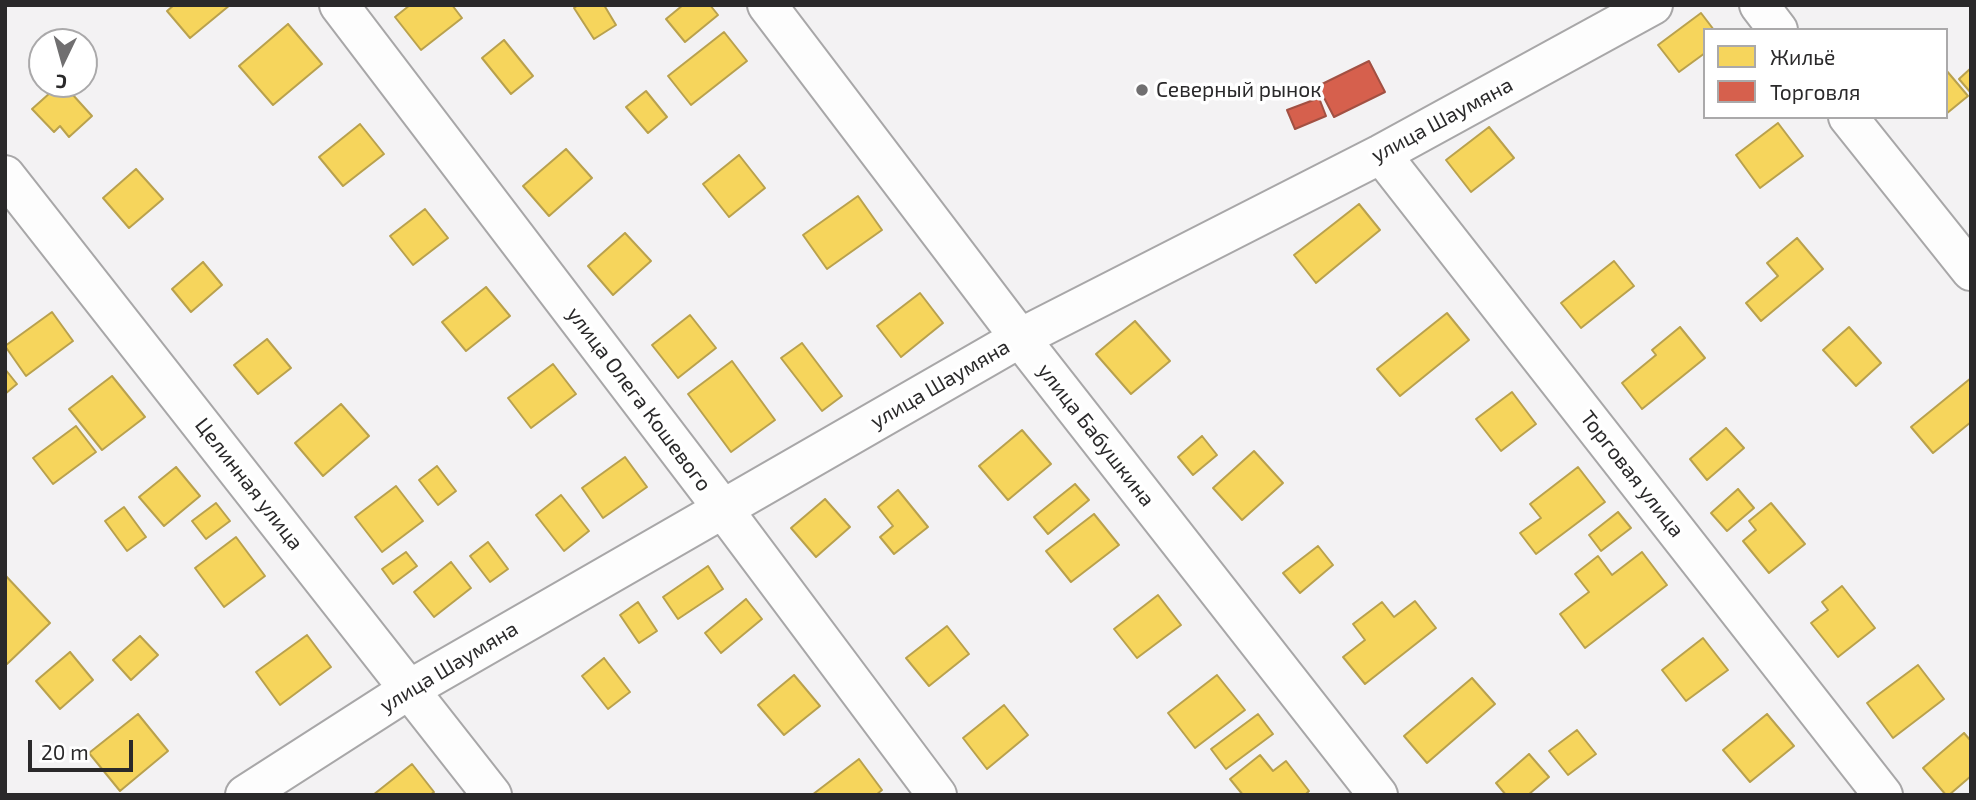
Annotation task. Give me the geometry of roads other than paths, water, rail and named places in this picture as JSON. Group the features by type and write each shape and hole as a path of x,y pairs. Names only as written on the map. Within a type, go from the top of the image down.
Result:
{"street":[{"name":"улица Олега Кошевого","path":"339,5 937,795"},
{"name":"улица Бабушкина","path":"767,5 1020,338 1378,795"},
{"name":"улица Шаумяна","path":"245,795 410,689 1020,338 1381,154 1653,5"},
{"path":"1759,5 1776,28"},
{"path":"1850,119 1971,271"},
{"name":"Торговая улица","path":"1381,154 1883,795"},
{"name":"Целинная улица","path":"5,175 492,795"}],"place":[{"name":"Северный рынок","path":"1142,90"}]}
